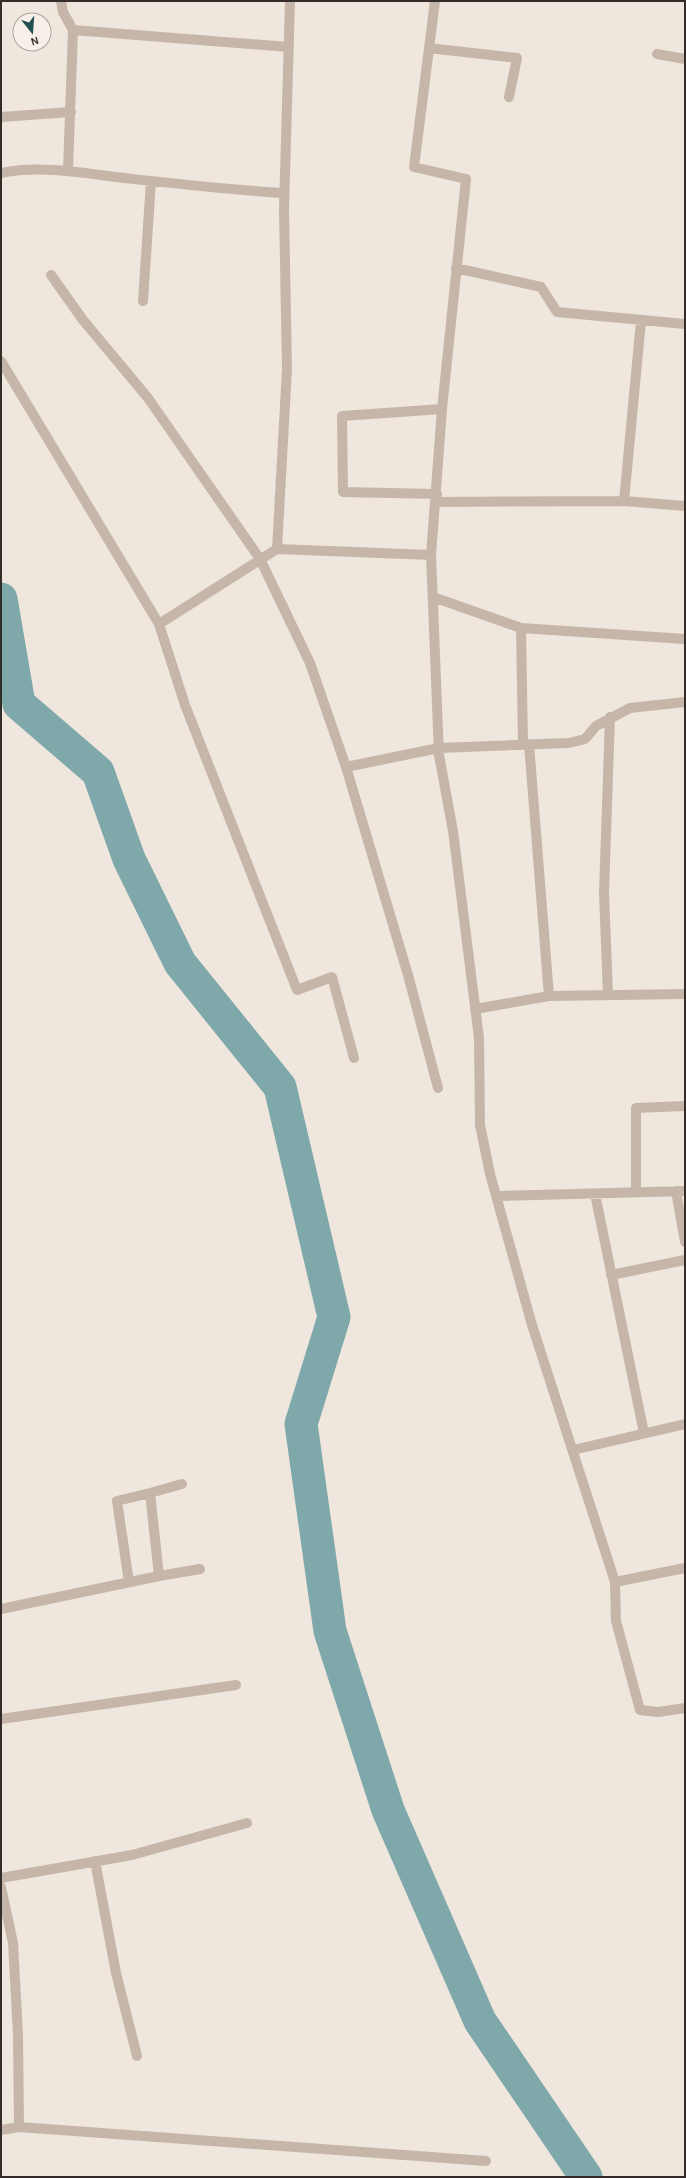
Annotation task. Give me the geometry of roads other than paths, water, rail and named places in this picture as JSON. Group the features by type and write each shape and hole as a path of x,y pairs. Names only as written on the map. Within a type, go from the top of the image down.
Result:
{"street":[{"path":"61,1 63,12 73,30 68,170"},
{"path":"277,549 287,369 284,193 290,1"},
{"path":"436,1 414,167 466,179 442,409 431,555 439,748 453,831 475,1009 478,1038 480,1125 496,1196 532,1325 615,1582 616,1621 640,1710 658,1712 685,1708"},
{"path":"73,30 289,47"},
{"path":"429,48 517,58 509,97"},
{"path":"656,54 685,59"},
{"path":"1,117 71,112"},
{"path":"1,173 20,170 68,170 235,190 284,193"},
{"path":"143,301 151,181"},
{"path":"456,268 541,287 557,312 685,324"},
{"path":"51,275 83,320 148,398 260,559 310,663 346,767 408,975 438,1088"},
{"path":"624,501 641,320"},
{"path":"1,361 159,624 185,705 297,990 332,978 354,1058"},
{"path":"442,409 342,416 343,492 436,498 624,501 685,506"},
{"path":"159,624 277,549 431,555"},
{"path":"433,597 522,628 685,639"},
{"path":"522,628 526,745 549,996"},
{"path":"346,767 439,748 569,743 585,739 596,726 610,717 630,708 685,702"},
{"path":"608,995 604,893 610,717"},
{"path":"475,1009 549,996 685,994"},
{"path":"636,1192 636,1108 685,1106"},
{"path":"496,1196 680,1191 685,1242"},
{"path":"595,1194 644,1434"},
{"path":"612,1275 685,1260"},
{"path":"573,1450 685,1424"},
{"path":"129,1582 117,1502 182,1484"},
{"path":"150,1493 159,1576"},
{"path":"615,1582 685,1568"},
{"path":"1,1609 129,1582 200,1569"},
{"path":"1,1719 236,1685"},
{"path":"1,1878 95,1862 132,1854 247,1823"},
{"path":"95,1862 116,1973 137,2056"},
{"path":"1,1887 13,1944 18,2035 19,2127"},
{"path":"1,2130 19,2127 486,2161"}],"waterway":[{"path":"1,599 19,704 98,772 129,859 180,963 280,1087 334,1317 301,1424 330,1631 388,1810 480,2021 586,2177"}]}
